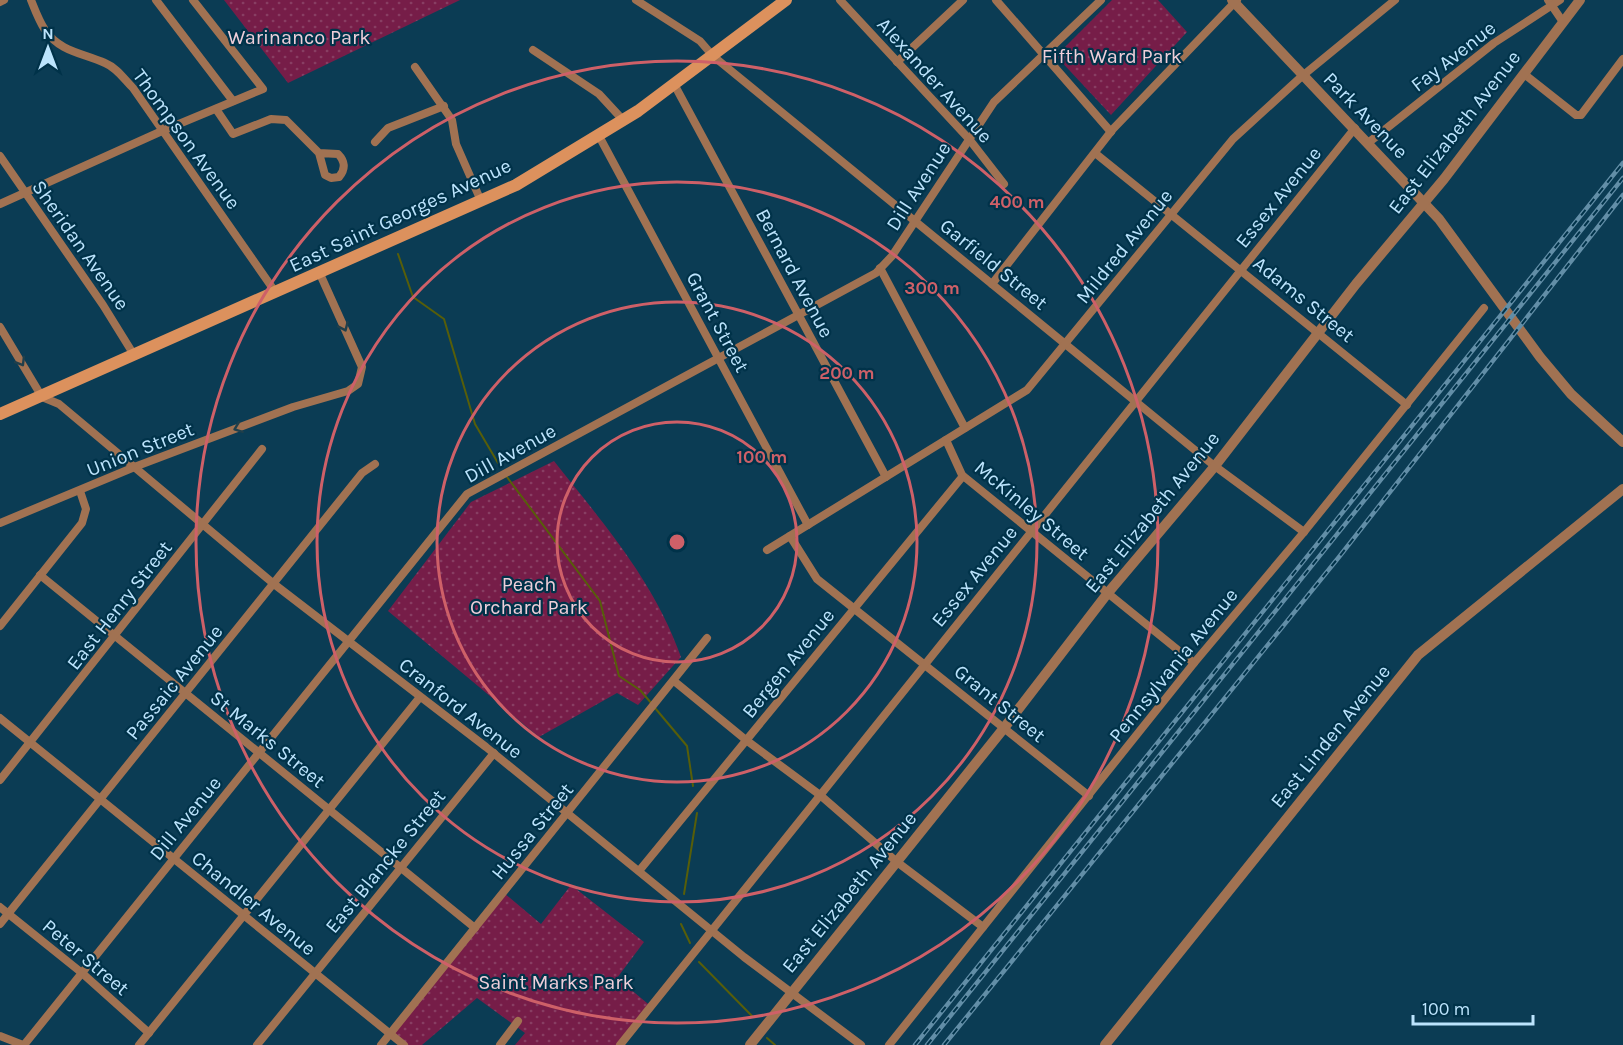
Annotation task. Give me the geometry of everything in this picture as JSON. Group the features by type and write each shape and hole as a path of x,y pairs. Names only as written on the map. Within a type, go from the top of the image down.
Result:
{"main road":[{"name":"East Saint Georges Avenue","path":"0,414 320,274 516,185 623,120 675,84 786,0"}],"street":[{"path":"0,2 4,0"},
{"name":"Thompson Avenue","path":"31,0 44,30 57,43 76,54 116,69 133,88 276,293"},
{"path":"156,0 233,101"},
{"path":"0,204 162,131 263,89 193,0"},
{"name":"Garfield Street","path":"636,0 700,40 713,56 1065,344 1215,466 1304,532"},
{"name":"Alexander Avenue","path":"840,0 969,139 1004,184"},
{"path":"897,62 963,0"},
{"path":"996,0 1111,132"},
{"name":"Dill Avenue","path":"24,1045 347,640 467,494 799,315 880,268 892,256 994,102 1101,0"},
{"name":"Mildred Avenue","path":"946,440 1027,390 1233,139 1302,75 1395,0"},
{"name":"East Elizabeth Avenue","path":"750,1045 1004,728 1107,594 1215,466 1318,331 1444,179 1580,0"},
{"path":"992,284 1111,132 1234,1"},
{"name":"Park Avenue","path":"1234,1 1439,219 1540,357 1571,394 1623,442"},
{"path":"1554,2 1563,22"},
{"name":"Fay Avenue","path":"1368,143 1494,43 1554,2"},
{"path":"533,50 599,94 623,120"},
{"path":"1524,74 1576,115 1581,115 1623,59"},
{"path":"415,67 452,120 456,144 481,201"},
{"name":"Bernard Avenue","path":"675,84 886,477"},
{"path":"375,142 387,128 444,106"},
{"path":"216,109 232,134 271,119 286,120 319,153"},
{"name":"Essex Avenue","path":"622,1044 1355,128"},
{"name":"Grant Street","path":"599,136 808,525"},
{"name":"Adams Street","path":"1095,153 1242,269 1407,405"},
{"name":"Sheridan Avenue","path":"0,156 104,305 134,355"},
{"path":"880,268 965,428"},
{"name":"Union Street","path":"0,523 136,466 293,407 348,391 361,379 362,367 320,274"},
{"name":"Pennsylvania Avenue","path":"889,1045 1194,663 1304,532 1484,308"},
{"path":"0,327 42,396"},
{"name":"Cranford Avenue","path":"42,396 59,404 136,466 274,584 494,753 791,994 861,1045"},
{"path":"767,550 946,440"},
{"name":"McKinley Street","path":"946,440 963,476 1030,533 1194,663"},
{"name":"East Henry Street","path":"0,780 262,449"},
{"name":"Passaic Avenue","path":"0,924 362,473 375,464"},
{"name":"Bergen Avenue","path":"639,871 963,476"},
{"name":"East Linden Avenue","path":"1105,1045 1418,655 1623,489"},
{"path":"0,626 84,519 86,508 80,491"},
{"name":"Grant Street","path":"790,536 817,579 1089,796"},
{"name":"St Marks Street","path":"40,575 475,928"},
{"name":"Hussa Street","path":"381,1045 707,638"},
{"path":"674,681 746,740 820,795 897,862 983,927"},
{"path":"139,1045 420,697"},
{"name":"Chandler Avenue","path":"0,718 404,1045"},
{"name":"East Blancke Street","path":"257,1045 494,753"},
{"name":"Peter Street","path":"0,907 82,973 149,1033"},
{"path":"500,1045 518,1021"},
{"path":"0,1036 24,1045"}],"green space":[{"name":"Warinanco Park","path":"224,0 460,0 288,83"},
{"name":"Fifth Ward Park","path":"1112,0 1158,0 1187,32 1111,115 1056,56"},
{"name":"Peach Orchard Park","path":"554,461 609,531 642,578 670,629 681,657 638,705 617,693 539,737 388,611 471,502"},
{"name":"Saint Marks Park","path":"571,885 644,942 617,978 653,1008 624,1045 515,1045 525,1033 477,998 422,1045 407,1045 391,1032 504,893 541,924"}],"waterway":[{"path":"384,216 388,230"},
{"path":"398,254 413,297 444,319 475,424 498,463"},
{"path":"507,477 600,601 619,676 640,690 652,704"},
{"path":"655,708 687,746 693,786"},
{"path":"684,894 697,813"},
{"path":"681,924 690,943"},
{"path":"699,962 753,1017"},
{"path":"767,1038 775,1045"}],"railway":[{"path":"915,1045 1623,163"},
{"path":"927,1045 1623,178"},
{"path":"944,1045 1339,557 1623,195"}]}
